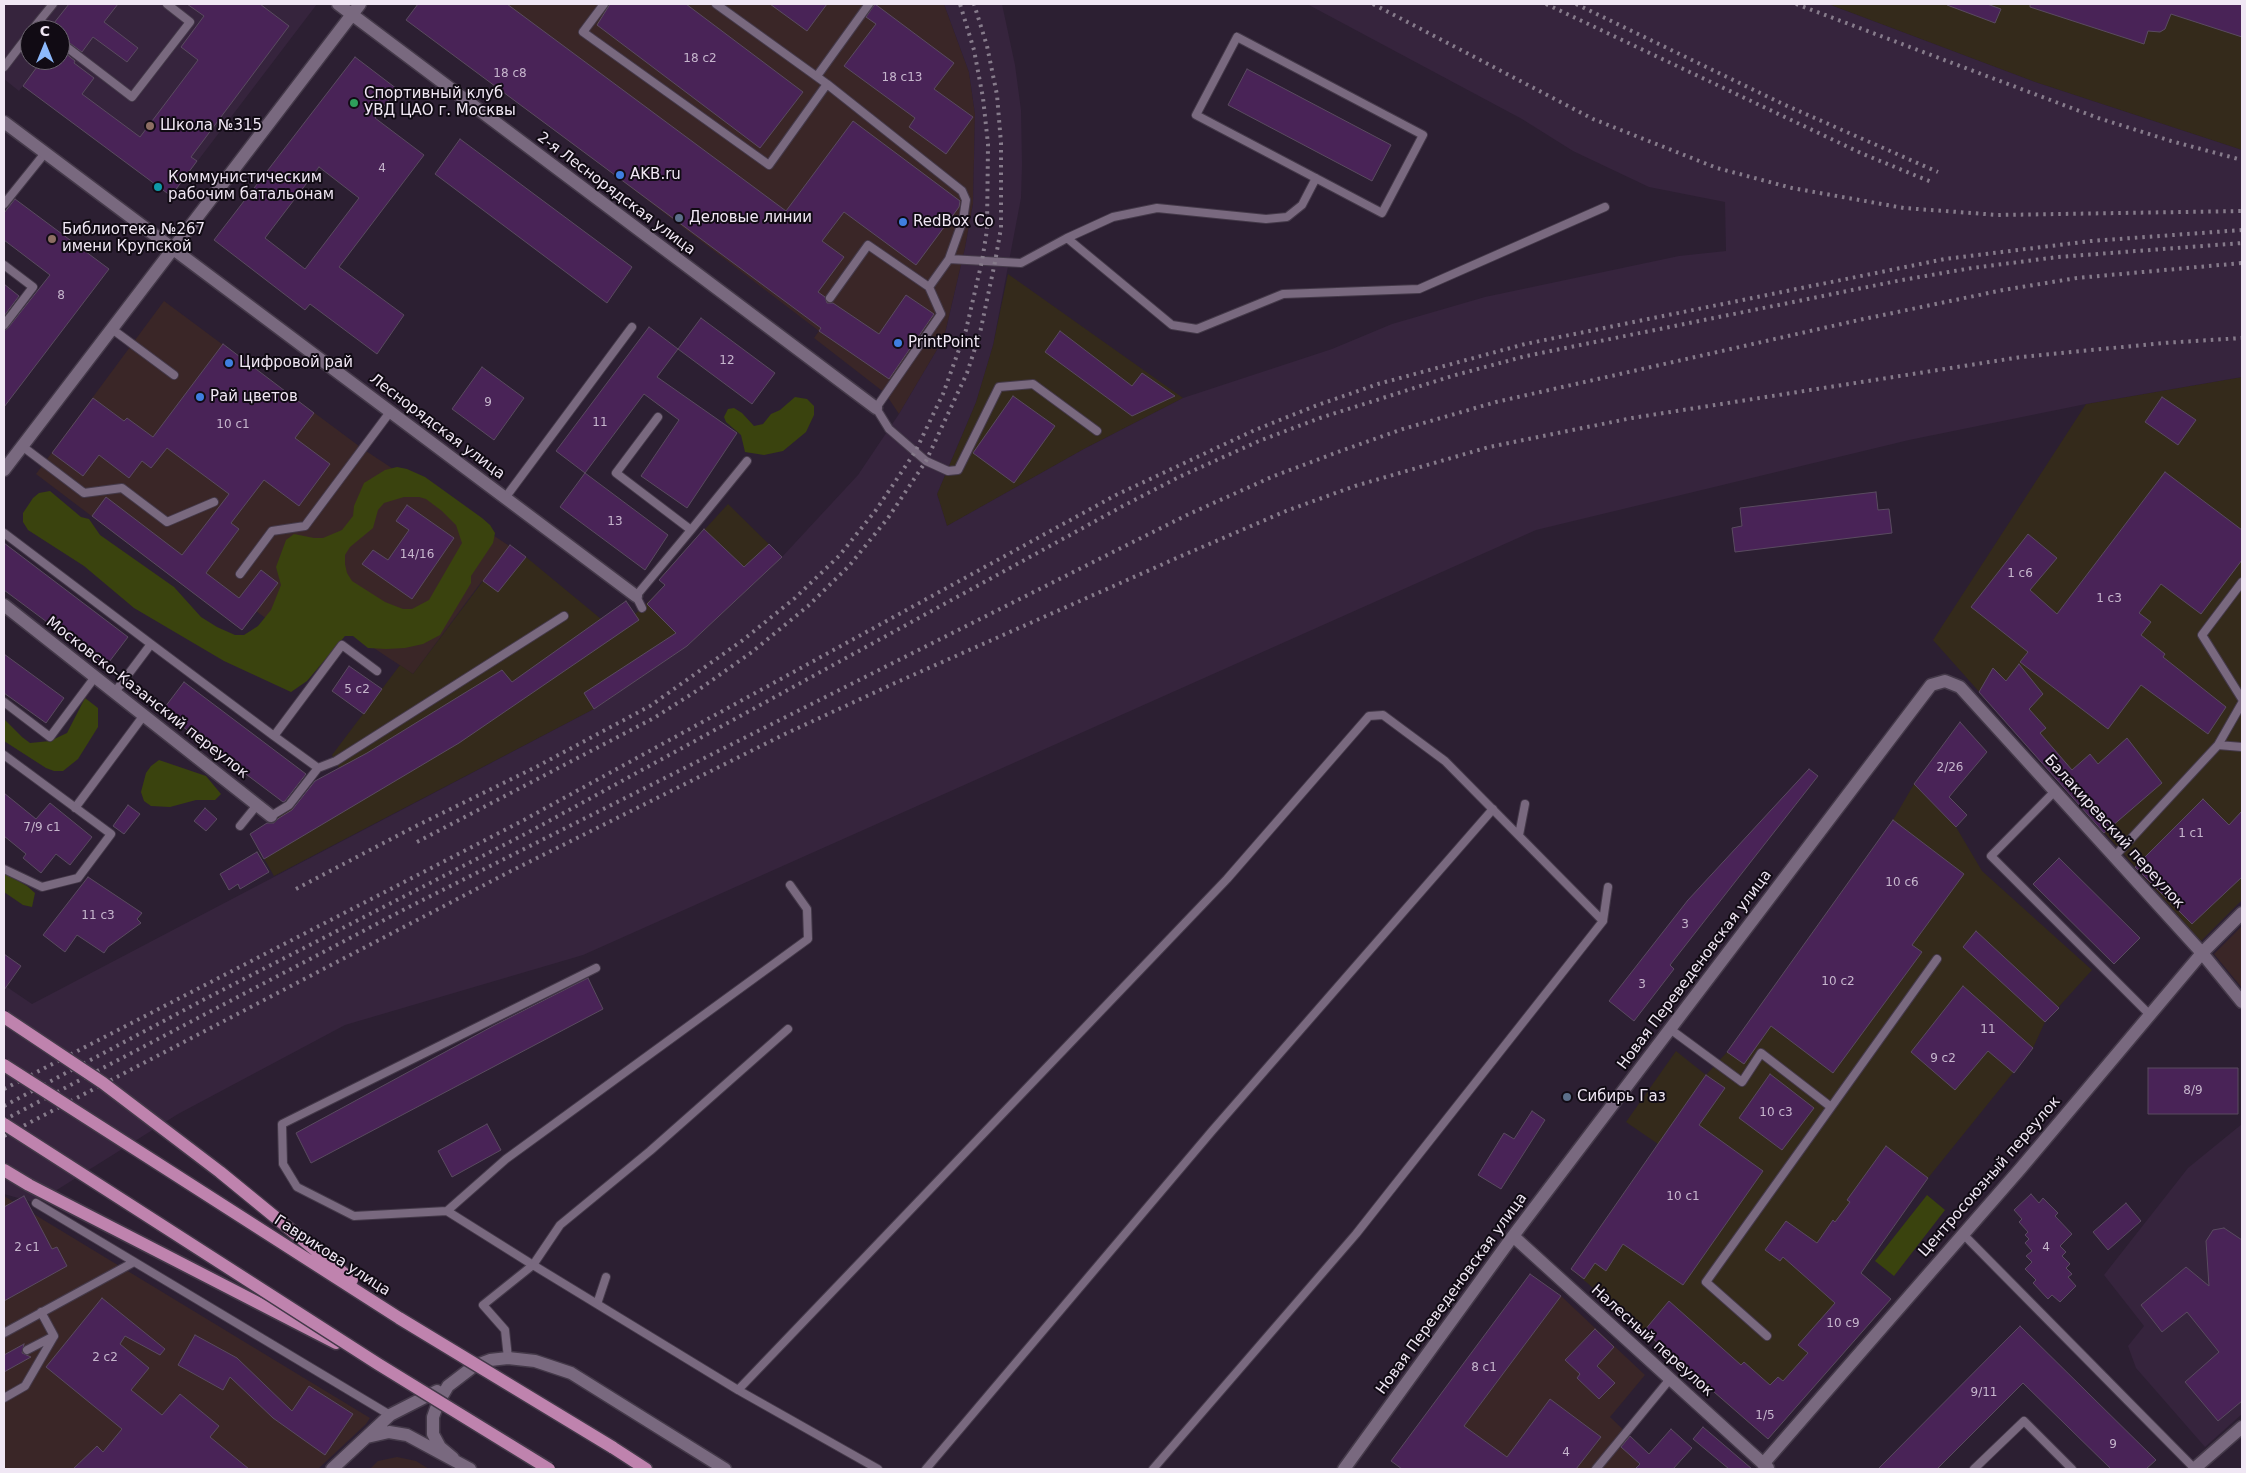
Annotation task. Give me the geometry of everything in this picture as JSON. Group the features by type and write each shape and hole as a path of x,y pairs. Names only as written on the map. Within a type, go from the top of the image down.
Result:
{"main road":[{"path":"4,1017 103,1082 166,1130 228,1178 399,1318"},
{"name":"Гаврикова улица","path":"4,1065 399,1318 646,1469"},
{"path":"4,1124 378,1364 549,1469"},
{"path":"4,1170 37,1190 378,1364"}],"street":[{"name":"2-я Леснорядская улица","path":"338,4 876,408"},
{"path":"4,470 360,4"},
{"name":"Леснорядская улица","path":"4,122 636,596"},
{"name":"Московско-Казанский переулок","path":"4,605 271,816"},
{"name":"Новая Переведеновская улица","path":"1344,1469 1513,1236 1931,685 1945,681 1960,687"},
{"name":"Балакиревский переулок","path":"1960,687 2202,953 2242,1002"},
{"name":"Центросоюзный переулок","path":"1766,1466 2202,953 2242,914"},
{"name":"Налесный переулок","path":"1513,1236 1766,1466"},
{"path":"332,1469 390,1415 448,1386 474,1366 490,1360 508,1358 535,1361 571,1373 724,1469"},
{"path":"448,1386 438,1403 433,1417 433,1434 440,1448 470,1469"},
{"path":"2195,1469 2242,1427"},
{"path":"366,1437 389,1432 407,1435 453,1458"}],"lane":[{"path":"40,20 53,4"},
{"path":"70,50 132,97 190,22 167,4"},
{"path":"604,4 583,32 768,166 827,84"},
{"path":"716,4 817,76 962,191 966,200 963,220 949,259 929,287"},
{"path":"817,76 868,4"},
{"path":"1237,37 1423,135 1382,213 1316,178 1196,115 1237,37"},
{"path":"4,67 20,46"},
{"path":"4,204 45,153"},
{"path":"949,259 1021,264 1067,238 1113,217 1157,208 1266,219 1287,217 1302,206 1316,178"},
{"path":"1067,238 1172,324 1197,329 1283,294 1419,290 1605,207"},
{"path":"830,298 868,245 929,287 941,314 876,408 889,429 926,461 948,471 958,470 999,386 1033,384 1097,431"},
{"path":"4,266 33,287 4,326"},
{"path":"505,498 632,327"},
{"path":"112,328 174,375"},
{"path":"240,574 272,531 305,526 390,412"},
{"path":"658,417 616,473 691,530"},
{"path":"22,446 84,493 122,488 168,522 214,502"},
{"path":"642,608 636,596 747,461"},
{"path":"4,533 318,768"},
{"path":"2242,582 2202,636 2242,699"},
{"path":"271,816 289,805 318,768 336,761 564,616"},
{"path":"114,692 151,644"},
{"path":"274,736 342,645 377,672"},
{"path":"4,702 50,737 95,677"},
{"path":"2114,857 2218,745 2242,703"},
{"path":"738,1390 1213,894 1369,716 1383,714 1413,734 1445,761 1603,921"},
{"path":"75,808 144,716"},
{"path":"2218,745 2242,747"},
{"path":"4,755 110,834 78,878 42,887 4,869"},
{"path":"2055,792 1991,856 2150,1015"},
{"path":"1519,835 1525,804"},
{"path":"240,826 257,805"},
{"path":"926,1469 1212,1131 1493,809"},
{"path":"447,1211 506,1159 808,939 807,909 790,885"},
{"path":"1154,1469 1356,1234 1603,921 1608,887"},
{"path":"1767,1336 1706,1282 1937,959"},
{"path":"596,968 282,1124 283,1164 297,1187 354,1216 447,1211 533,1266 738,1390 878,1469"},
{"path":"508,1358 504,1330 483,1305 533,1266 560,1225 650,1151 788,1029"},
{"path":"1670,1029 1742,1082 1761,1053 1831,1107"},
{"path":"36,1203 390,1415"},
{"path":"1963,1234 2195,1469"},
{"path":"4,1333 134,1262"},
{"path":"597,1304 606,1277"},
{"path":"41,1312 54,1336"},
{"path":"27,1350 54,1336"},
{"path":"4,1398 24,1386 54,1336"},
{"path":"1596,1469 1670,1379"},
{"path":"1974,1469 2024,1421 2072,1469"}],"shaded area":[{"name":"Школа №315","path":"4,4 317,4 171,196 23,86 19,91 4,79"},
{"path":"418,4 944,4 969,72 975,114 973,204 944,338 899,414 885,393 814,338 819,331 617,177 406,20"},
{"path":"944,4 1002,4 1015,65 1021,110 1022,164 1021,198 993,345 976,402 937,494 947,526 1084,449 1183,398 1332,349 1392,324 1485,297 1679,256 1726,251 1725,202 1649,187 1573,151 1522,119 1307,4 1828,4 2035,82 2242,150 2242,377 2086,404 1909,440 1536,530 583,955 345,1025 178,1114 36,1203 4,1194 4,985 32,1004 594,709 687,646 782,557 858,475 899,414 944,338 965,248 973,204 975,114 969,72"},
{"path":"1828,4 2242,4 2242,150 2035,82"},
{"path":"1008,274 1183,398 1084,449 947,526 937,494 976,402 993,345"},
{"path":"164,301 363,449 526,557 498,592 482,581 413,674 306,603 286,633 256,611 242,630 36,474"},
{"path":"2242,377 2242,900 2201,941 1933,640 2086,404"},
{"path":"728,504 782,557 687,646 594,709 274,876 250,834 319,792 315,782 339,768 332,755 400,665 413,674 483,581 498,592 526,557 601,619 626,601 635,614 668,583 662,576"},
{"path":"1914,784 1956,827 1982,871 2092,970 2045,1022 2033,1048 1928,1178 1861,1273 1891,1299 1768,1439 1571,1269 1658,1144 1626,1122 1676,1051 1706,1075 1727,1052 1893,820"},
{"path":"2242,926 2242,988 2214,954"},
{"path":"2242,1124 2242,1414 2205,1447 2136,1368 2128,1346 2144,1326 2104,1275 2188,1168"},
{"path":"4,1196 370,1418 318,1469 4,1469"},
{"path":"1530,1274 1561,1296 1645,1375 1610,1417 1635,1441 1626,1451 1639,1464 1634,1469 1446,1469 1407,1440"},
{"path":"397,1457 416,1461 429,1469 370,1469 378,1461"}],"green space":[{"path":"795,397 807,399 814,406 814,415 806,432 783,451 764,455 745,452 741,435 726,422 724,417 728,409 734,408 742,413 754,426 763,424 771,414 780,410"},
{"path":"397,467 425,477 490,525 495,533 493,543 471,576 471,583 440,635 423,644 405,648 386,649 368,648 353,636 345,636 307,681 291,692 224,661 134,608 84,566 28,530 23,522 23,513 33,498 39,493 50,491 81,517 89,519 100,535 174,587 201,617 235,635 244,635 258,626 271,610 281,585 276,567 286,540 294,534 323,538 342,530 353,516 354,506 364,483 385,470","holes":["404,497 426,499 442,511 456,525 462,543 429,600 412,609 403,609 385,602 352,581 347,573 345,555 350,547 373,528 378,510 384,503"]},
{"path":"85,698 98,708 98,727 78,759 63,771 54,771 46,768 4,741 4,719 30,743 50,741 67,733"},
{"path":"159,760 206,776 221,794 215,800 196,800 170,807 151,806 144,801 141,792 146,773"},
{"path":"4,873 27,886 35,893 32,907 23,905 4,892"},
{"path":"1927,1195 1945,1210 1894,1276 1875,1261"}],"building":[{"path":"69,4 118,4 104,22 138,48 127,62 93,37 82,52 70,43 70,20 56,20"},
{"path":"187,4 260,4 289,26 191,157 197,161 171,196 23,86 35,70 70,70 70,57 75,61 74,63 94,78 82,94 140,137 198,60 181,47 204,16"},
{"path":"418,4 507,4 786,211 853,121 960,201 959,207 916,265 844,212 822,241 844,257 818,292 825,297 827,303 833,303 879,334 906,295 934,314 889,379 819,331 821,328 406,20"},
{"path":"610,4 686,4 803,92 760,148 597,25"},
{"path":"770,4 827,4 807,31"},
{"path":"875,4 954,63 934,89 973,117 946,154 909,127 915,118 844,66 876,24 866,17"},
{"path":"1947,4 1987,4 2001,9 1995,23"},
{"path":"2030,4 2242,4 2242,37 2171,14 2165,29 2160,32 2148,31 2144,44 2030,7"},
{"path":"355,57 397,89 375,118 424,155 339,267 404,315 377,354 310,304 305,310 214,240","holes":["319,167 359,198 305,269 265,238"]},
{"path":"1247,69 1391,145 1372,181 1228,105"},
{"path":"460,139 632,267 607,303 435,174"},
{"path":"15,199 109,269 4,407 4,331 50,275 4,240 4,213"},
{"path":"4,284 19,296 4,316"},
{"path":"701,318 775,373 752,404 678,349"},
{"path":"649,327 678,349 657,377 737,433 687,508 641,476 679,420 644,394 585,473 556,451"},
{"path":"1060,331 1132,386 1142,373 1175,396 1132,416 1045,352"},
{"path":"223,344 314,413 295,438 330,464 299,506 264,480 231,523 239,529 206,573 239,598 261,570 278,583 242,630 92,516 106,497 182,555 229,494 167,448 151,468 142,461 129,478 99,455 83,476 52,453 93,398 124,421 127,418 153,437"},
{"path":"482,367 524,398 494,440 452,409"},
{"path":"1013,396 1055,426 1014,483 973,453"},
{"path":"2162,397 2196,420 2178,445 2145,422"},
{"path":"2165,472 2242,530 2242,560 2201,614 2161,584 2139,613 2151,622 2141,635 2165,654 2163,657 2226,707 2208,734 2141,685 2108,729 2020,662 2028,652 1971,607 2028,534 2057,558 2030,590 2057,614"},
{"path":"585,473 668,535 645,570 560,507"},
{"path":"1876,492 1878,510 1889,509 1892,533 1735,552 1732,528 1742,526 1740,508"},
{"path":"407,505 454,538 412,599 362,564 373,550 388,560 409,530 396,521"},
{"path":"704,529 744,567 769,544 782,557 687,646 594,709 584,693 676,633 647,604 665,585 659,580"},
{"path":"4,543 128,637 106,666 4,590"},
{"path":"510,545 526,557 498,592 483,581"},
{"path":"626,601 639,620 459,743 264,859 250,834 267,823 274,823 292,810 315,781 367,753 502,670 512,682"},
{"path":"4,654 64,698 46,723 4,693"},
{"path":"2019,664 2043,694 2029,709 2046,728 2040,733 2072,770 2090,754 2098,764 2127,738 2162,783 2104,833 1979,692 1993,668 2006,681"},
{"path":"349,666 382,689 364,714 332,691"},
{"path":"184,682 306,774 285,801 283,802 162,711"},
{"path":"1960,722 1987,752 1949,797 1967,815 1956,827 1914,784"},
{"path":"1809,769 1818,776 1670,965 1674,969 1634,1021 1609,1001 1688,900"},
{"path":"4,793 36,819 50,803 92,837 70,865 56,854 41,873 23,858 26,854 4,836"},
{"path":"2203,799 2229,825 2242,811 2242,877 2192,924 2135,867"},
{"path":"128,805 140,814 124,834 113,826"},
{"path":"205,808 217,819 206,831 194,821"},
{"path":"1893,820 1964,874 1912,945 1922,952 1833,1073 1771,1026 1744,1064 1727,1052"},
{"path":"257,852 269,872 240,889 238,884 229,890 220,874"},
{"path":"2059,858 2140,938 2114,964 2033,884"},
{"path":"88,877 142,913 137,919 141,923 108,947 104,953 77,935 65,952 43,935"},
{"path":"1976,931 2059,1008 2045,1022 1963,947"},
{"path":"4,954 21,966 4,990"},
{"path":"588,978 603,1009 311,1163 296,1133 493,1026"},
{"path":"1963,986 2033,1048 2014,1073 1988,1051 1955,1090 1911,1052"},
{"path":"2148,1068 2238,1068 2238,1114 2148,1114"},
{"path":"1770,1074 1814,1108 1782,1150 1739,1118"},
{"path":"1706,1075 1725,1088 1699,1125 1763,1171 1683,1285 1623,1244 1606,1271 1595,1263 1584,1279 1571,1269"},
{"path":"1532,1111 1545,1120 1501,1189 1478,1175 1504,1133 1514,1139"},
{"path":"487,1124 501,1150 452,1177 438,1151"},
{"path":"1886,1146 1928,1178 1861,1273 1891,1299 1768,1439 1644,1331 1669,1301 1741,1365 1744,1362 1770,1385 1778,1377 1783,1381 1808,1353 1798,1345 1835,1303 1783,1257 1780,1261 1765,1250 1786,1221 1817,1243 1833,1220 1835,1222 1850,1202 1847,1200"},
{"path":"2031,1194 2039,1203 2043,1198 2058,1213 2055,1216 2072,1234 2060,1246 2066,1252 2062,1256 2070,1264 2066,1268 2072,1274 2068,1277 2076,1286 2060,1302 2052,1295 2048,1299 2033,1283 2036,1280 2025,1269 2032,1262 2026,1256 2032,1251 2025,1243 2029,1239 2025,1235 2028,1232 2019,1222 2022,1219 2014,1210"},
{"path":"24,1196 52,1249 57,1247 67,1266 4,1301 4,1207"},
{"path":"2126,1203 2141,1221 2108,1250 2093,1232"},
{"path":"2224,1228 2242,1240 2242,1401 2218,1421 2185,1382 2219,1352 2187,1312 2162,1332 2141,1305 2186,1267 2209,1286 2206,1241 2213,1230"},
{"path":"1530,1274 1561,1296 1464,1426 1507,1457 1550,1399 1601,1437 1576,1469 1402,1469 1391,1461"},
{"path":"102,1298 165,1349 160,1355 125,1336 120,1344 149,1368 131,1390 162,1415 180,1394 219,1426 210,1437 249,1469 73,1469 97,1446 103,1452 122,1429 46,1367"},
{"path":"2020,1326 2156,1460 2146,1469 2111,1469 2023,1383 1937,1469 1878,1469"},
{"path":"1595,1329 1614,1347 1597,1366 1615,1383 1599,1399 1577,1378 1580,1374 1565,1360"},
{"path":"195,1335 237,1358 292,1411 309,1386 353,1414 325,1455 273,1418 230,1377 223,1390 178,1365"},
{"path":"24,1344 22,1353 31,1357 4,1372 4,1355"},
{"path":"1703,1427 1752,1469 1729,1469 1693,1439"},
{"path":"1671,1429 1692,1448 1673,1469 1635,1469 1640,1464 1621,1447 1630,1436 1649,1454"}],"railway":[{"path":"296,889 412,828 536,767 650,706 743,640 795,598 839,556 876,510 915,452 943,394 966,330 982,261 987,230 988,144 983,98 974,50 960,4"},
{"path":"417,842 654,718 752,652 808,606 849,566 888,518 926,461 967,373 980,333 1001,228 1001,143 997,95 987,46 974,4"},
{"path":"1373,4 1593,119 1717,168 1792,188 1904,208 1998,215 2242,211"},
{"path":"1546,4 1863,154 1934,183"},
{"path":"1576,4 1785,105 1938,172"},
{"path":"1796,4 2098,118 2171,141 2242,160"},
{"path":"4,1089 522,821 1116,495 1255,430 1315,406 1378,384 1525,344 1945,259 2091,241 2242,230"},
{"path":"4,1106 205,999 529,832 1121,507 1179,477 1259,441 1320,418 1452,376 1526,356 1902,280 1972,268 2058,257 2242,243"},
{"path":"4,1120 407,908 1189,514 1274,476 1403,429 1496,402 1859,320 2003,290 2077,278 2242,263"},
{"path":"4,1136 509,872 785,734 1179,557 1286,511 1355,486 1489,447 1632,418 2021,357 2163,343 2242,338"}],"place":[{"name":"Спортивный клуб УВД ЦАО г. Москвы","path":"354,103"},
{"name":"Школа №315","path":"150,126"},
{"name":"AKB.ru","path":"620,175"},
{"name":"Коммунистическим рабочим батальонам","path":"158,187"},
{"name":"Деловые линии","path":"679,218"},
{"name":"RedBox Co","path":"903,222"},
{"name":"Библиотека №267 имени Крупской","path":"52,239"},
{"name":"PrintPoint","path":"898,343"},
{"name":"Цифровой рай","path":"229,363"},
{"name":"Рай цветов","path":"200,397"},
{"name":"Сибирь Газ","path":"1567,1097"}]}
